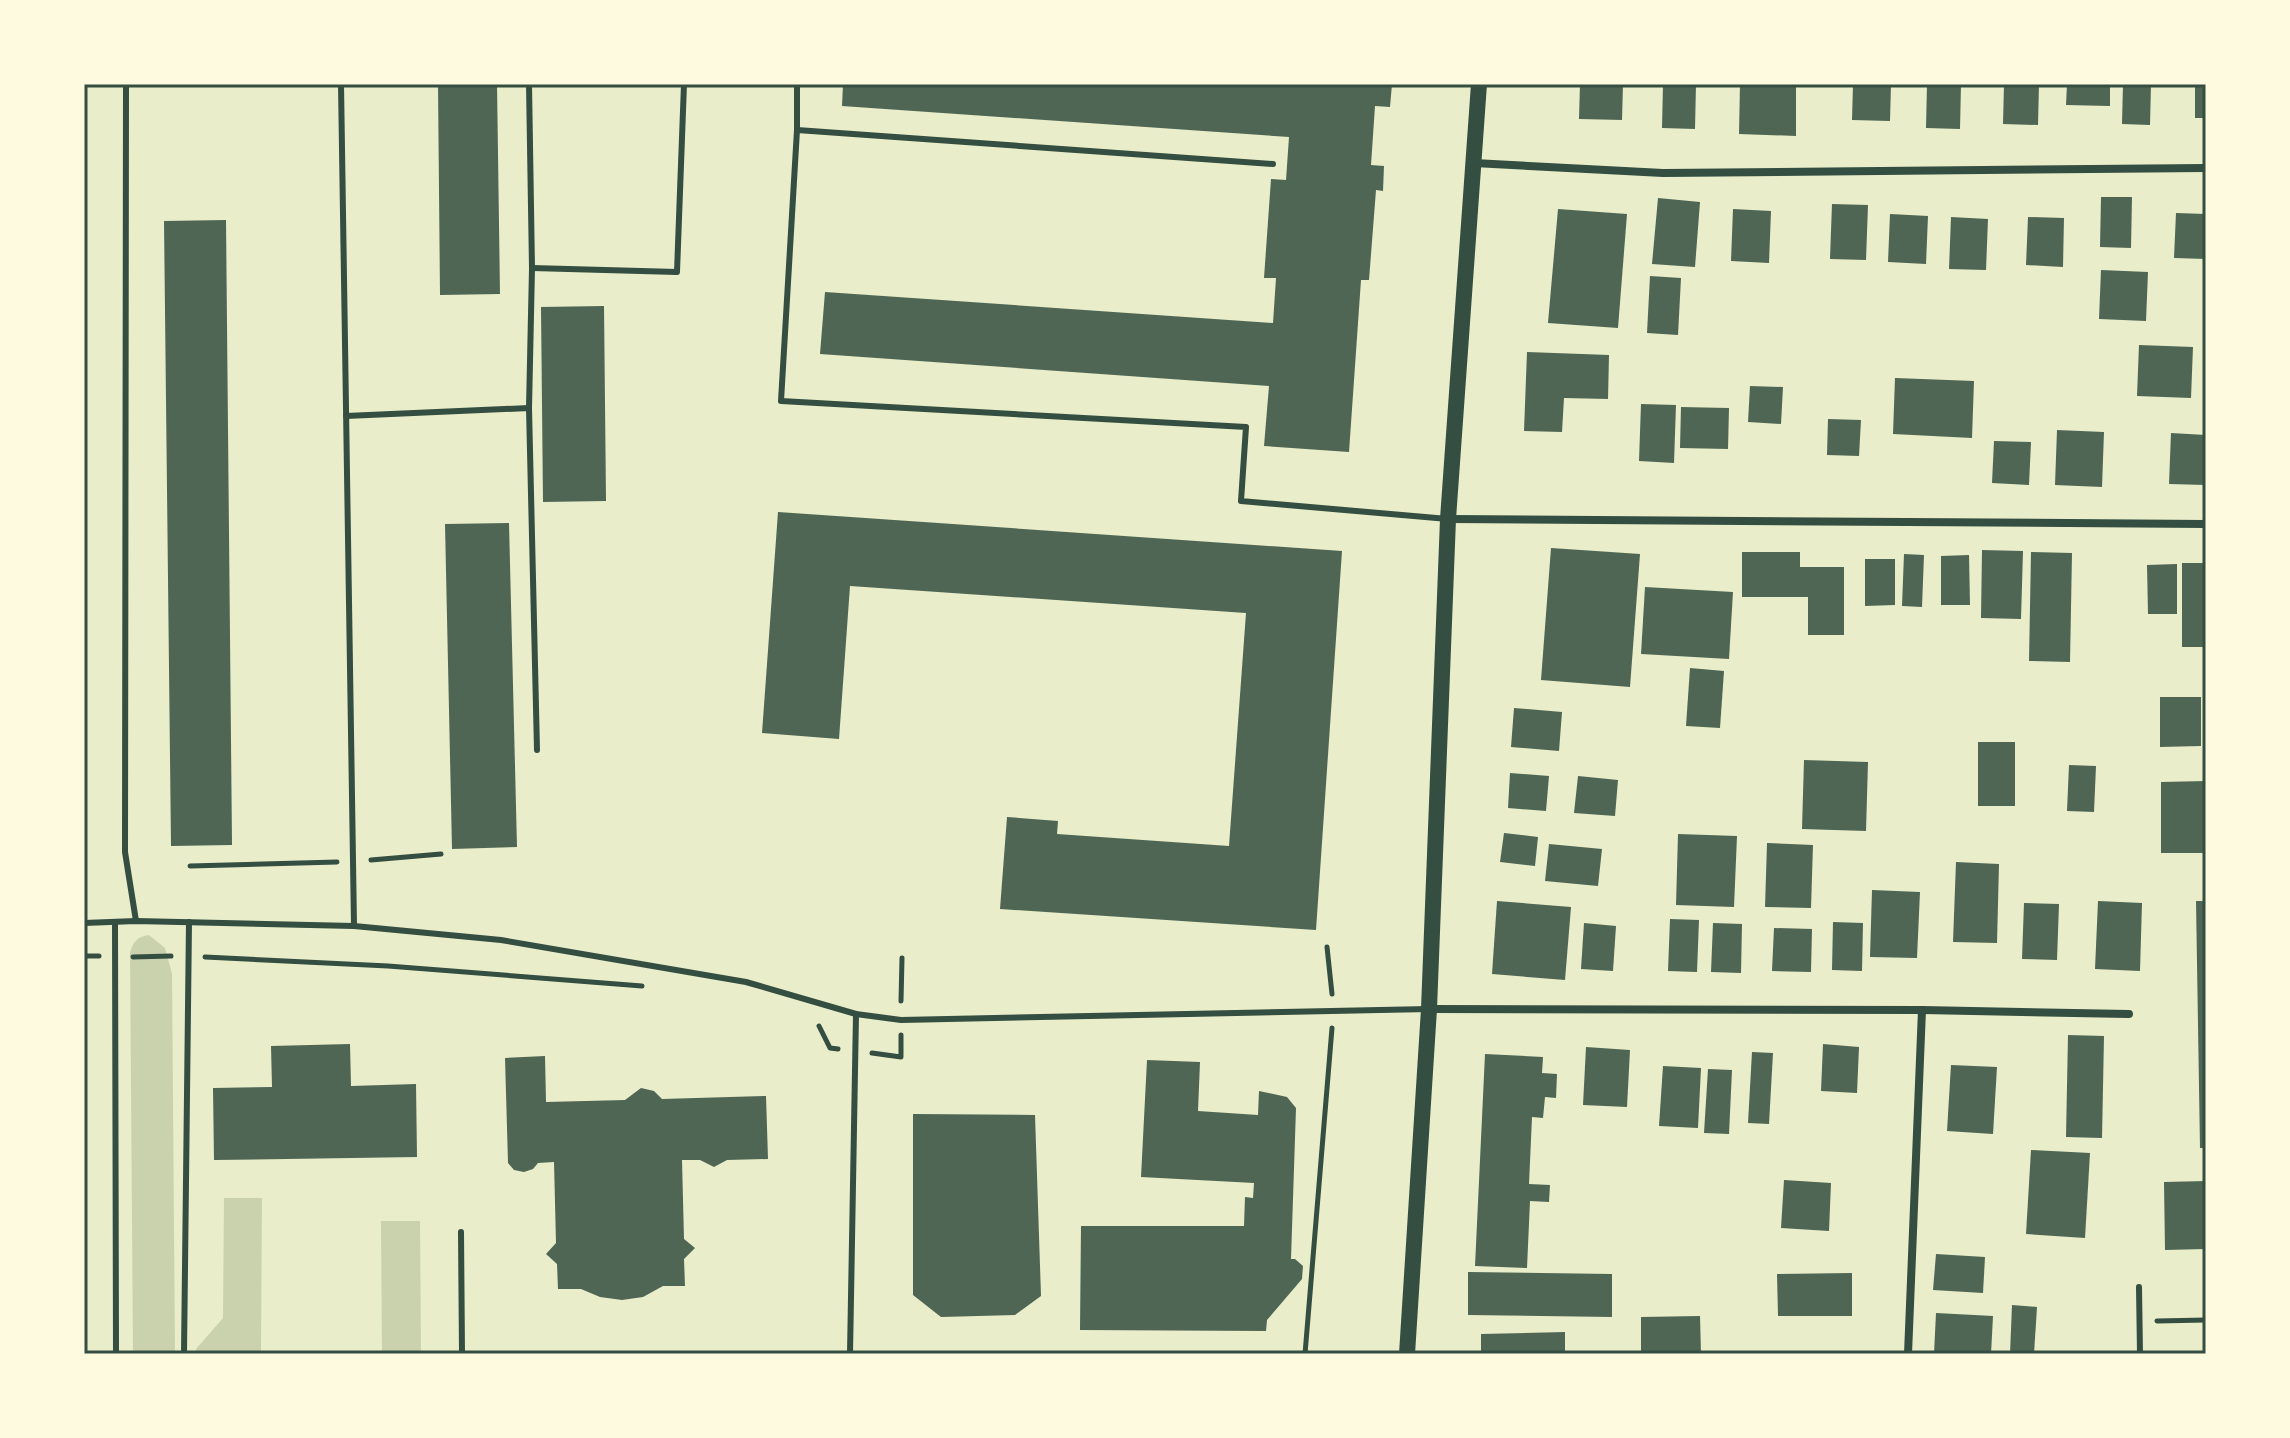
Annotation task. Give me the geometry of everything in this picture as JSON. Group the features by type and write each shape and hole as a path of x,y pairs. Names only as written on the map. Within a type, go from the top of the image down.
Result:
{"main road":[{"path":"1407,1354 1429,1009 1448,519 1479,84"}],"street":[{"path":"1473,163 1663,173 2206,168"},
{"path":"1448,519 2206,524"},
{"path":"1429,1009 1922,1010 2129,1014"},
{"path":"1908,1354 1922,1010"}],"lane":[{"path":"126,84 125,852 136,921"},
{"path":"341,84 354,926"},
{"path":"529,84 532,268 529,408 537,750"},
{"path":"532,268 677,272 684,84"},
{"path":"797,84 781,401 1246,427 1241,501 1448,519"},
{"path":"797,130 1273,164"},
{"path":"346,416 529,408"},
{"path":"84,923 136,921 354,926 501,940 746,982 856,1014 901,1020 1429,1009"},
{"path":"184,1354 189,922"},
{"path":"115,923 116,1354"},
{"path":"850,1354 856,1014"},
{"path":"461,1232 462,1354"},
{"path":"2139,1287 2140,1354"}],"path":[{"path":"190,866 353,861 441,854"},
{"path":"1305,1354 1333,1012 1327,947"},
{"path":"84,956 189,956 388,966 652,987"},
{"path":"808,1023 821,1026 830,1048 901,1057"},
{"path":"2140,1322 2206,1320"}],"green space":[{"path":"149,935 165,948 172,974 175,1354 133,1354 130,952 136,940"},
{"path":"224,1198 262,1198 261,1354 196,1354 196,1349 223,1318"},
{"path":"381,1221 420,1221 421,1354 382,1354"}],"building":[{"path":"438,84 497,84 500,294 440,295"},
{"path":"843,84 1392,84 1390,107 1375,106 1371,165 1384,166 1383,191 1376,190 1369,280 1361,280 1349,452 1264,446 1269,386 820,354 825,292 1273,323 1276,278 1264,278 1271,179 1286,180 1289,137 842,106"},
{"path":"1580,84 1623,84 1622,120 1579,119"},
{"path":"1663,84 1696,84 1695,129 1662,128"},
{"path":"1740,84 1796,84 1796,136 1739,134"},
{"path":"1853,84 1891,84 1890,121 1852,120"},
{"path":"1927,84 1961,84 1960,129 1926,128"},
{"path":"2004,84 2039,84 2038,125 2003,124"},
{"path":"2067,84 2110,84 2110,106 2066,105"},
{"path":"2123,84 2151,84 2150,125 2122,124"},
{"path":"2195,84 2206,84 2206,118 2195,118"},
{"path":"2101,197 2132,197 2131,248 2100,247"},
{"path":"1658,198 1700,202 1695,267 1652,264"},
{"path":"1832,204 1868,205 1866,260 1830,259"},
{"path":"1558,209 1627,214 1618,328 1548,323"},
{"path":"1733,209 1771,211 1769,263 1731,261"},
{"path":"2176,213 2206,214 2206,259 2174,258"},
{"path":"1890,214 1928,216 1926,264 1888,262"},
{"path":"1951,217 1988,219 1986,270 1949,269"},
{"path":"2028,217 2064,218 2063,267 2026,265"},
{"path":"226,220 232,845 171,846 164,221"},
{"path":"2101,270 2148,272 2146,321 2099,319"},
{"path":"1650,276 1681,278 1678,335 1647,333"},
{"path":"604,306 606,501 543,502 541,307"},
{"path":"2139,345 2193,347 2191,398 2137,396"},
{"path":"1527,352 1609,355 1608,399 1564,398 1562,432 1524,431"},
{"path":"1895,378 1974,381 1972,438 1893,434"},
{"path":"1750,386 1783,387 1781,424 1748,422"},
{"path":"1641,404 1676,405 1674,463 1639,461"},
{"path":"1681,407 1729,408 1728,449 1680,448"},
{"path":"1828,419 1861,420 1859,456 1827,455"},
{"path":"2057,430 2104,432 2102,487 2055,485"},
{"path":"2171,433 2206,435 2206,485 2169,484"},
{"path":"1994,441 2031,442 2029,485 1992,483"},
{"path":"778,512 1342,551 1316,930 1000,909 1007,817 1058,821 1057,834 1229,846 1246,613 850,586 839,739 762,733"},
{"path":"509,523 517,847 452,849 445,524"},
{"path":"1551,548 1640,554 1630,687 1541,680"},
{"path":"1982,550 2023,551 2021,619 1981,618"},
{"path":"1742,552 1800,552 1800,567 1844,567 1844,635 1808,635 1808,597 1742,597"},
{"path":"2031,552 2072,553 2070,662 2029,661"},
{"path":"1904,554 1924,555 1922,607 1902,606"},
{"path":"1969,555 1970,605 1941,605 1941,556"},
{"path":"1865,559 1895,559 1895,605 1865,606"},
{"path":"2182,563 2206,563 2206,647 2182,647"},
{"path":"2177,564 2177,614 2148,614 2147,565"},
{"path":"1645,587 1733,592 1729,659 1641,654"},
{"path":"1690,668 1724,671 1720,728 1686,726"},
{"path":"2160,697 2201,697 2201,746 2160,747"},
{"path":"1514,708 1562,712 1559,751 1511,747"},
{"path":"1978,742 2015,742 2015,806 1978,806"},
{"path":"1804,760 1868,762 1866,831 1802,829"},
{"path":"2069,765 2096,766 2094,812 2067,811"},
{"path":"1510,773 1549,776 1546,811 1508,808"},
{"path":"1578,776 1618,780 1615,816 1574,813"},
{"path":"2206,781 2206,853 2161,853 2161,782"},
{"path":"1504,833 1538,837 1535,866 1500,862"},
{"path":"1678,834 1737,836 1734,907 1676,905"},
{"path":"1767,843 1813,845 1811,908 1765,907"},
{"path":"1549,844 1602,849 1598,886 1545,881"},
{"path":"1956,862 1999,864 1997,943 1953,942"},
{"path":"1872,890 1920,892 1917,958 1870,957"},
{"path":"1497,901 1571,907 1565,980 1492,974"},
{"path":"2098,901 2142,903 2140,971 2095,969"},
{"path":"2196,901 2206,901 2206,1148 2200,1148"},
{"path":"2024,903 2059,904 2057,960 2022,959"},
{"path":"1670,919 1699,920 1697,972 1668,971"},
{"path":"1833,922 1863,923 1862,971 1832,970"},
{"path":"1584,923 1616,926 1613,971 1581,969"},
{"path":"1713,923 1742,924 1741,973 1711,972"},
{"path":"1774,928 1812,929 1811,972 1772,971"},
{"path":"2068,1035 2104,1036 2102,1138 2066,1137"},
{"path":"350,1044 351,1086 416,1084 417,1157 214,1160 213,1088 272,1087 271,1046"},
{"path":"1823,1044 1859,1047 1857,1093 1821,1091"},
{"path":"1586,1047 1630,1050 1627,1107 1583,1105"},
{"path":"1752,1052 1773,1053 1769,1124 1748,1123"},
{"path":"1485,1054 1543,1057 1542,1073 1557,1074 1556,1098 1545,1097 1543,1118 1532,1117 1529,1184 1550,1185 1549,1202 1530,1201 1527,1268 1475,1266"},
{"path":"545,1056 546,1102 625,1100 641,1088 654,1091 662,1099 766,1096 768,1159 727,1160 714,1167 700,1160 682,1160 684,1239 695,1248 684,1259 685,1286 663,1286 643,1297 622,1300 600,1297 581,1289 558,1289 557,1264 546,1254 556,1243 554,1162 538,1163 524,1172 514,1170 508,1163 505,1058"},
{"path":"1147,1060 1200,1062 1198,1111 1258,1115 1259,1091 1287,1097 1296,1108 1291,1259 1303,1266 1302,1279 1267,1320 1266,1331 1080,1330 1081,1226 1244,1226 1245,1197 1253,1198 1254,1183 1141,1177"},
{"path":"1951,1065 1997,1067 1993,1134 1947,1131"},
{"path":"1663,1066 1701,1068 1698,1128 1659,1126"},
{"path":"1708,1069 1732,1070 1729,1134 1704,1133"},
{"path":"913,1114 1035,1115 1041,1296 1015,1315 941,1317 913,1295"},
{"path":"2031,1150 2090,1153 2085,1238 2026,1234"},
{"path":"1784,1180 1831,1183 1829,1231 1781,1228"},
{"path":"2206,1181 2206,1249 2165,1250 2164,1182"},
{"path":"1936,1254 1985,1257 1983,1293 1933,1290"},
{"path":"1468,1272 1612,1274 1612,1317 1468,1315"},
{"path":"1852,1273 1852,1316 1778,1316 1777,1274"},
{"path":"2012,1305 2037,1307 2034,1354 2010,1354"},
{"path":"1936,1313 1993,1316 1991,1354 1934,1354"},
{"path":"1700,1316 1701,1354 1641,1354 1641,1317"},
{"path":"1565,1332 1565,1354 1481,1354 1481,1334"}]}
